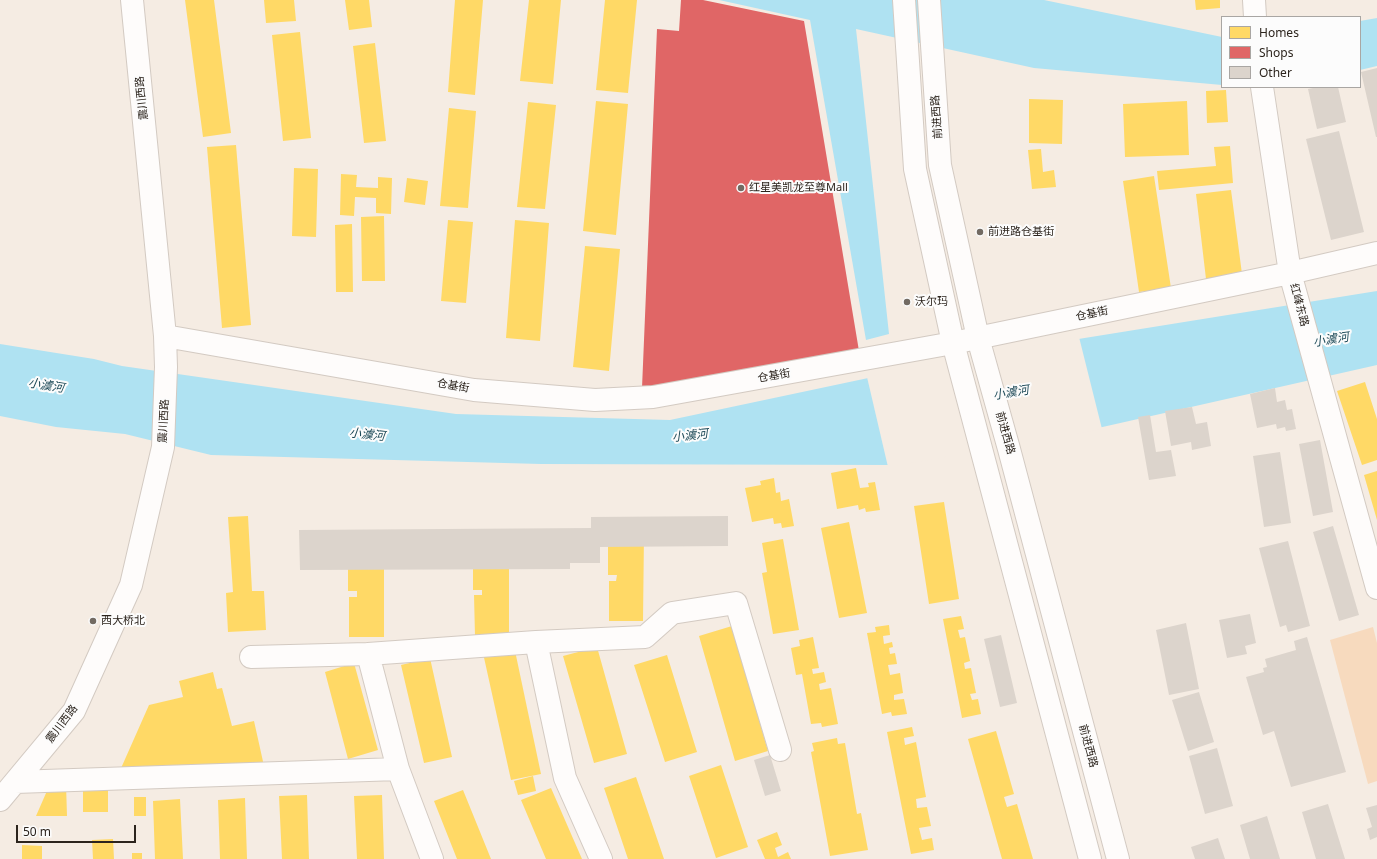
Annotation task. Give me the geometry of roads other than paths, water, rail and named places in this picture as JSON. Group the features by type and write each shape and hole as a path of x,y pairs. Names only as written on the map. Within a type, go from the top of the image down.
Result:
{"street":[{"name":"震川西路","path":"0,800 74,711 131,585 163,447 166,367 165,336 132,0"},
{"path":"904,0 915,169 955,351 981,454 1090,859"},
{"name":"前进西路","path":"929,0 940,165 980,346 1009,449 1118,859"},
{"path":"1254,0 1255,16"},
{"name":"红峰东路","path":"1262,91 1293,282 1377,588"},
{"name":"仓基街","path":"165,336 474,390 595,400 654,397 955,351 1293,282 1377,253"},
{"path":"251,657 368,654 536,642 645,637 672,613 736,603 780,750"},
{"path":"536,642 565,778 601,859"},
{"path":"368,654 398,770 432,859"},
{"path":"15,782 398,770"}],"water":[{"path":"719,0 1044,0 1221,37 1221,85 1034,68 856,29 889,334 866,340 810,20"},
{"path":"1377,18 1377,66 1361,70 1361,21"},
{"name":"小澞河","path":"1377,291 1377,365 1076,433 893,465 541,464 211,455 125,434 56,427 0,416 0,344 94,359 122,366 456,414 670,420 873,377 1066,341"}],"place":[{"name":"红星美凯龙至尊Mall","path":"741,188"},
{"name":"前进路仓基街","path":"980,232"},
{"name":"沃尔玛","path":"907,302"},
{"name":"西大桥北","path":"93,621"}]}
